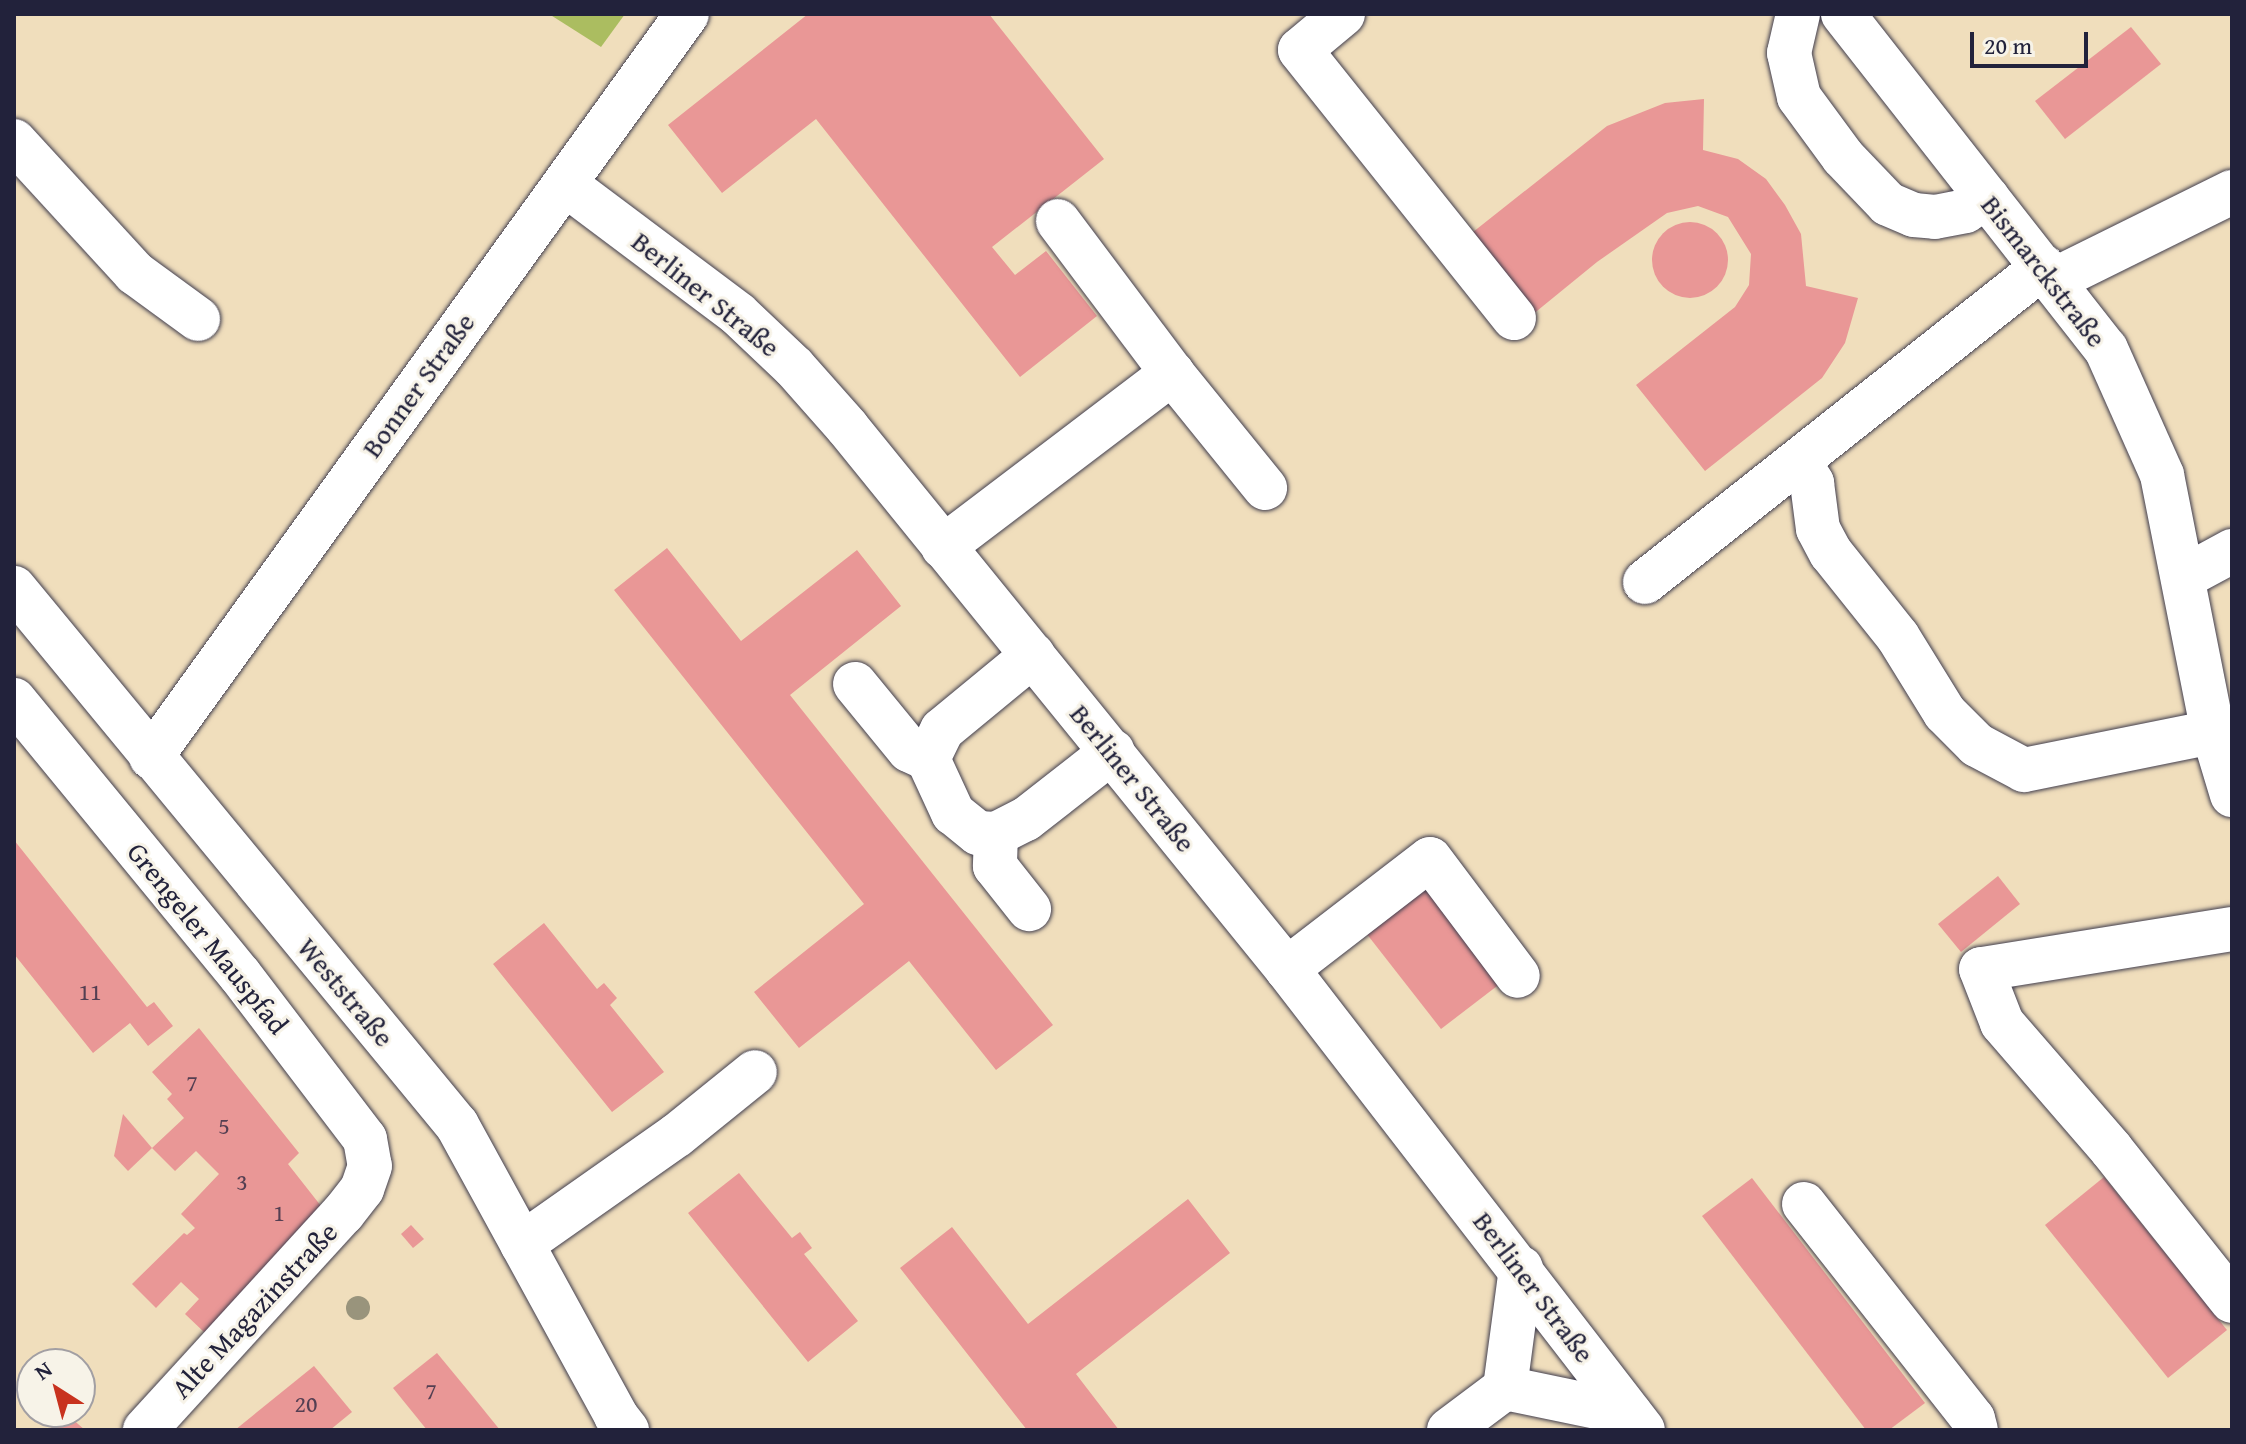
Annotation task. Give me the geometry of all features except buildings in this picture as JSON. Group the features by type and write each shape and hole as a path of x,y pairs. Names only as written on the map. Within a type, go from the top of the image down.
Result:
{"street":[{"name":"Bonner Straße","path":"151,757 687,14"},
{"path":"1343,14 1300,50 1514,318"},
{"path":"1798,14 1789,53 1799,97 1843,157 1888,204 1914,215 1935,217 1965,211 1987,198"},
{"name":"Bismarckstraße","path":"1843,14 2106,349 2162,475 2213,732 2232,795"},
{"path":"14,141 135,273 198,319"},
{"name":"Berliner Straße","path":"565,184 738,314 794,367 1113,751 1287,969 1521,1268 1636,1422"},
{"path":"1645,582 2048,273 2232,192"},
{"path":"1058,221 1172,373 1265,488"},
{"path":"943,547 1172,373"},
{"path":"1799,462 1812,483 1818,529 1831,553 1898,637 1945,713 1977,745 2024,770 2213,732"},
{"path":"2184,577 2232,551"},
{"name":"Weststraße","path":"14,588 457,1125 627,1430"},
{"path":"928,759 942,730 1033,655"},
{"path":"855,684 909,750 928,759 953,813 978,833 996,834 1026,819 1113,751"},
{"name":"Grengeler Mauspfad","path":"14,700 240,975 348,1113 365,1139 370,1166 362,1189"},
{"path":"996,834 995,866 1029,909"},
{"path":"1287,969 1430,859 1518,976"},
{"path":"2232,929 1981,969 2002,1023 2111,1149 2232,1301"},
{"path":"522,1244 677,1135 755,1072"},
{"name":"Alte Magazinstraße","path":"145,1430 362,1189"},
{"path":"1804,1204 1973,1419 1976,1430"},
{"path":"1449,1430 1505,1388 1521,1268"},
{"path":"1505,1388 1636,1422"}],"green space":[{"path":"549,14 625,14 601,47"}]}
